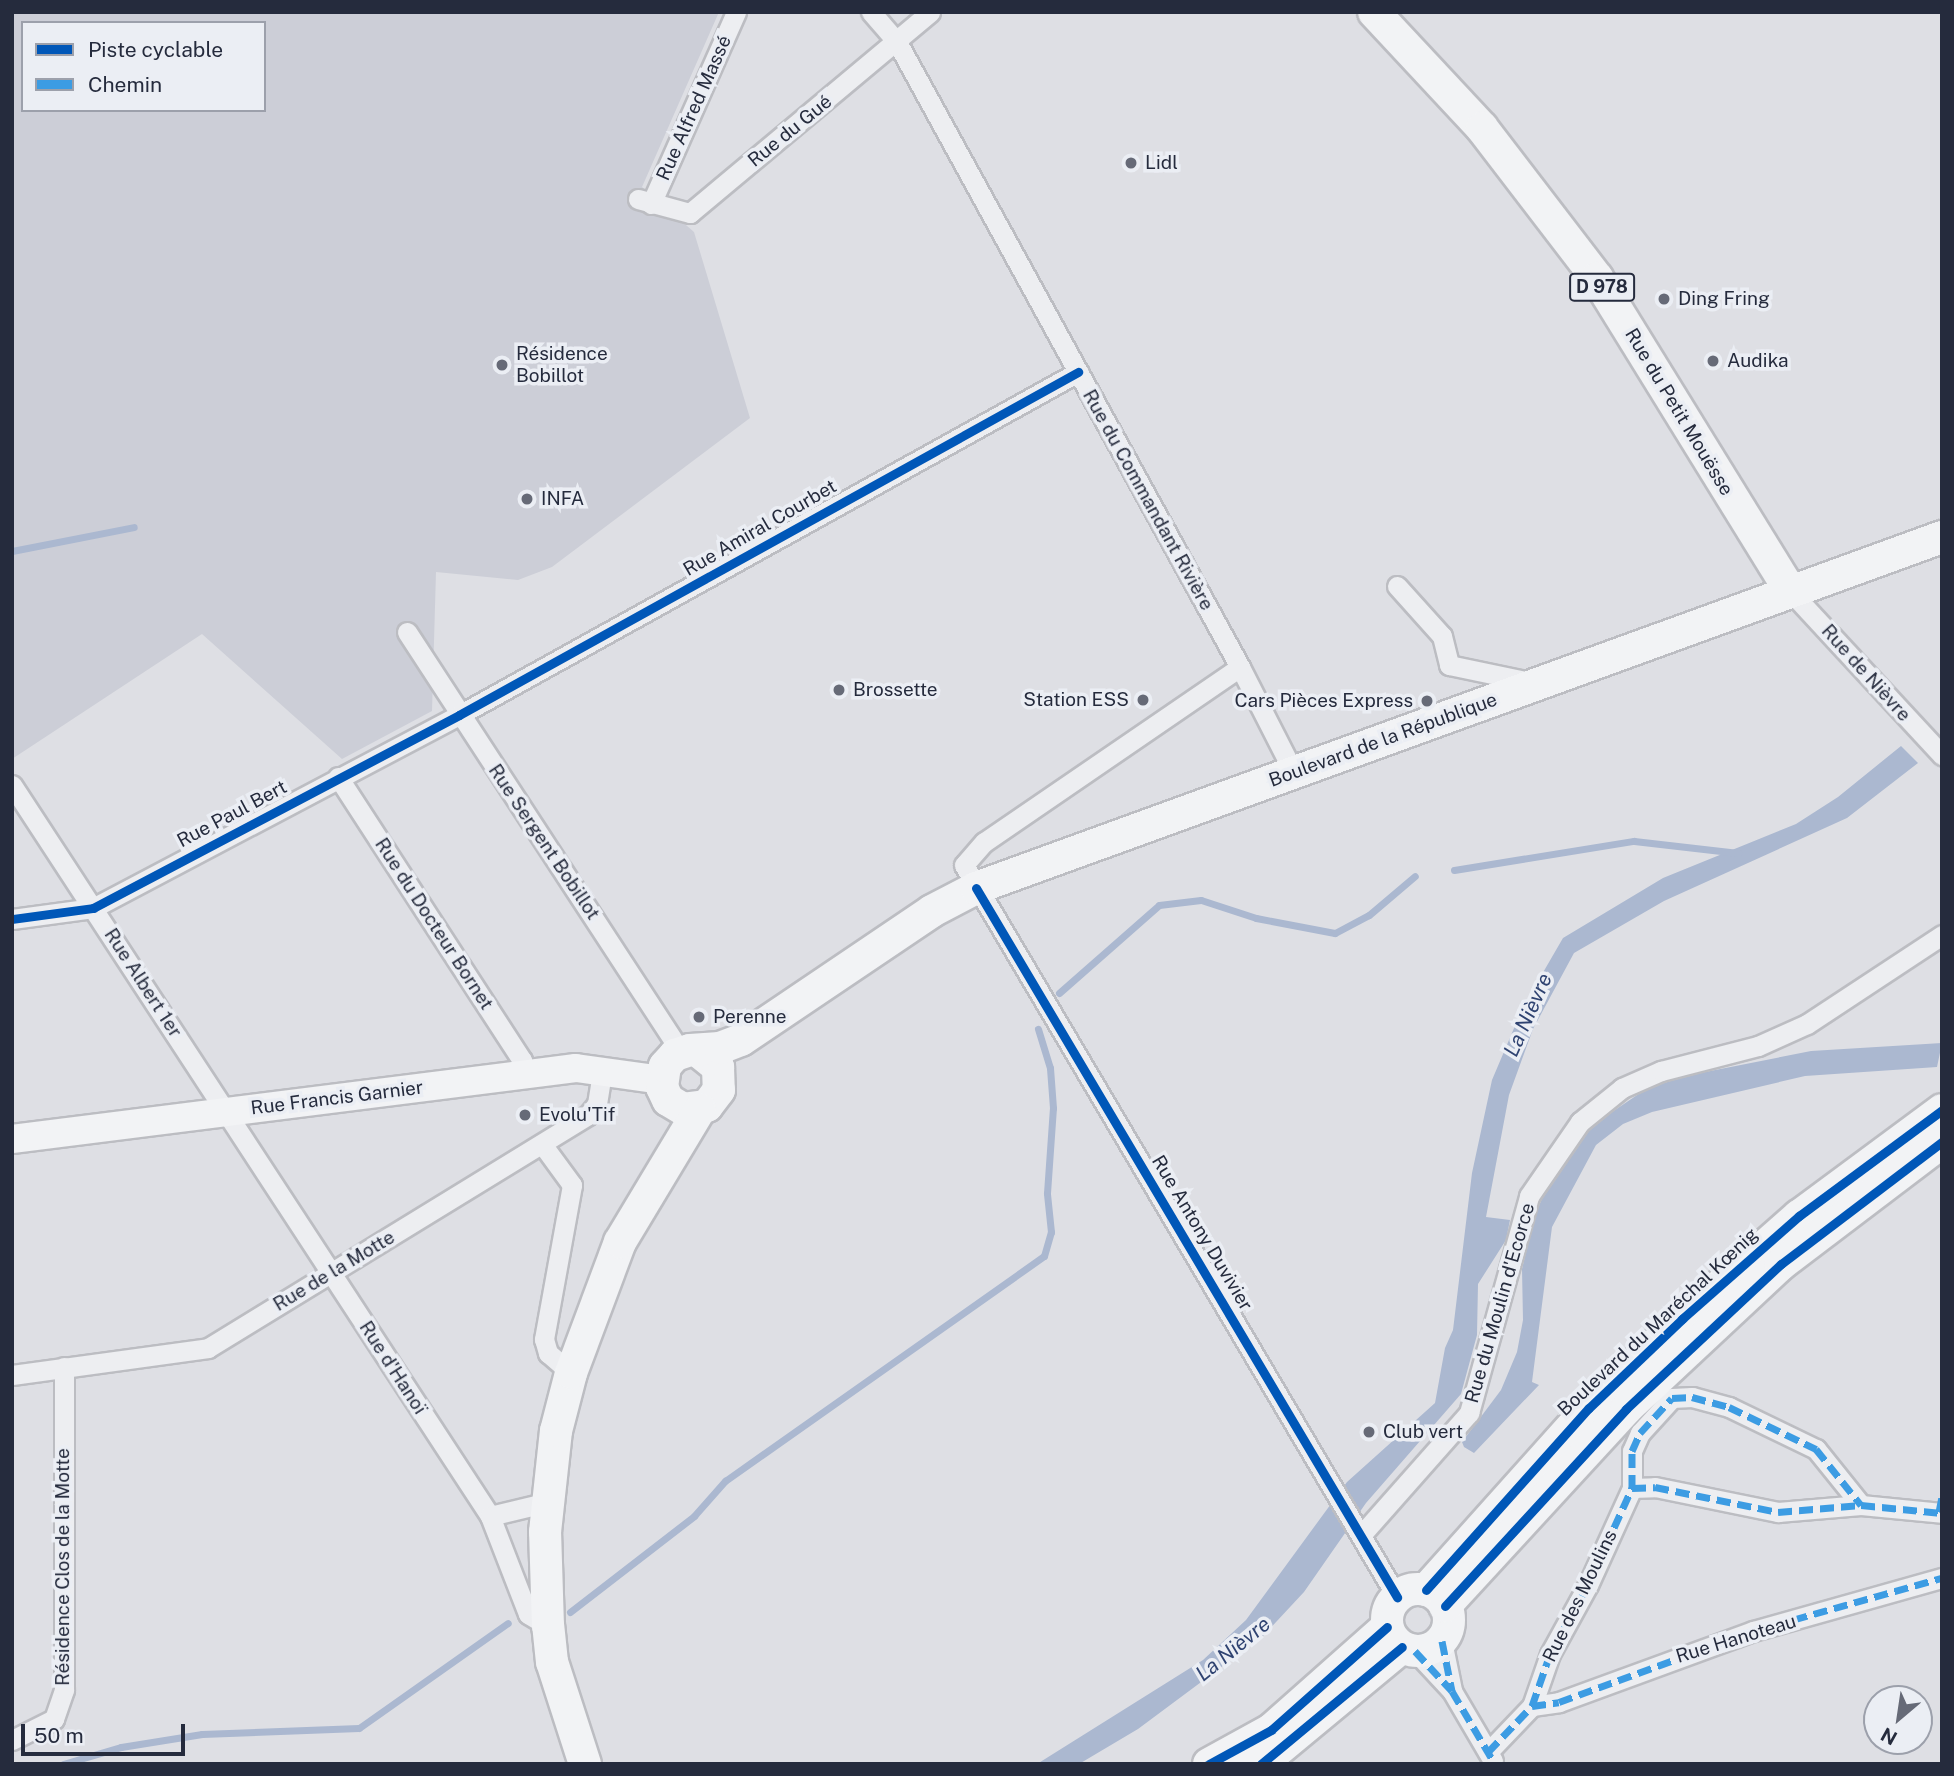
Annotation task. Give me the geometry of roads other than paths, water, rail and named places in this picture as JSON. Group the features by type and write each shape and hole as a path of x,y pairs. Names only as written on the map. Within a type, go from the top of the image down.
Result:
{"main road":[{"name":"Rue du Petit Mouësse","path":"1374,12 1482,128 1597,278 1790,591"},
{"name":"Boulevard de la République","path":"690,1052 741,1040 828,985 932,911 976,888 1942,537"},
{"name":"Boulevard de la République","path":"721,1083 828,985"},
{"path":"585,1764 552,1662 548,1626 548,1502 556,1432 571,1373 620,1242 700,1109 716,1096 721,1083 718,1067 690,1052 665,1066 665,1090 652,1188"},
{"path":"665,1090 683,1109 700,1109"},
{"name":"Boulevard du Maréchal Kœnig","path":"1423,1598 1589,1408 1682,1319 1799,1216 1942,1110"},
{"path":"1411,1642 1388,1611 1423,1598 1781,1264 1942,1142"},
{"path":"1209,1764 1270,1730 1411,1642 1449,1624 1423,1598"},
{"path":"1261,1764 1411,1642"}],"street":[{"name":"Rue Alfred Massé","path":"644,201 736,12"},
{"name":"Rue du Commandant Rivière","path":"871,12 897,42 1240,667 1294,773"},
{"name":"Rue du Gué","path":"644,201 690,213 930,12"},
{"name":"Rue Amiral Courbet","path":"459,715 1078,372"},
{"path":"1397,586 1442,636 1449,665 1539,684"},
{"name":"Rue de Nièvre","path":"1790,591 1942,755"},
{"name":"Rue Sergent Bobillot","path":"407,632 459,715 690,1052"},
{"path":"976,888 964,865 971,853 1240,667"},
{"name":"Rue Paul Bert","path":"12,919 93,908 459,715"},
{"name":"Rue du Docteur Bornet","path":"338,777 522,1060 525,1073"},
{"name":"Rue Albert 1er","path":"12,785 227,1112"},
{"name":"Rue Antony Duvivier","path":"976,888 1362,1534 1423,1598"},
{"name":"Rue du Moulin d'Ecorce","path":"1362,1534 1469,1413 1529,1196 1580,1122 1622,1087 1661,1071 1758,1046 1807,1024 1942,935"},
{"name":"Rue Francis Garnier","path":"12,1139 576,1068 602,1072 665,1090"},
{"name":"Rue de la Motte","path":"12,1375 208,1348 594,1111 602,1072"},
{"name":"Rue d'Hanoï","path":"227,1112 490,1516 528,1614 548,1626"},
{"path":"542,1144 572,1185 544,1339 548,1353 571,1373"},
{"name":"Résidence Clos de la Motte","path":"12,1740 54,1719 64,1690 64,1367"},
{"path":"1861,1505 1816,1449 1729,1407 1692,1397 1672,1398 1640,1433 1632,1451 1632,1488 1655,1487 1778,1512 1861,1505 1941,1507"},
{"name":"Rue des Moulins","path":"1532,1706 1550,1654 1588,1585 1632,1488"},
{"path":"490,1516 548,1502"},
{"name":"Rue Hanoteau","path":"1532,1706 1559,1702 1753,1632 1942,1578"},
{"path":"1411,1642 1452,1691 1491,1758 1532,1706"},
{"path":"1411,1642 1452,1691"}],"water":[{"name":"La Nièvre","path":"1901,746 1918,763 1847,818 1664,901 1574,953 1533,1029 1509,1095 1486,1217 1510,1220 1506,1240 1478,1284 1477,1335 1461,1394 1366,1503 1304,1592 1263,1636 1138,1729 1079,1764 1037,1764 1203,1660 1246,1620 1347,1482 1435,1403 1445,1348 1453,1330 1472,1173 1492,1080 1523,1007 1563,938 1663,878 1796,824 1838,797"},
{"path":"1942,1043 1937,1067 1805,1076 1652,1112 1623,1124 1596,1145 1552,1227 1532,1382 1539,1385 1474,1453 1464,1447 1462,1442 1501,1390 1517,1352 1523,1320 1522,1269 1534,1218 1550,1179 1587,1129 1646,1089 1685,1076 1811,1051"}],"waterway":[{"path":"12,551 134,527"},
{"path":"1454,870 1634,841 1738,853"},
{"path":"1059,993 1159,905 1201,900 1256,918 1335,933 1369,915 1415,876"},
{"path":"570,1612 694,1516 725,1481 1044,1256 1051,1232 1047,1193 1053,1108 1050,1068 1038,1029"},
{"path":"63,1764 121,1747 202,1734 359,1728 508,1623"}],"place":[{"name":"Lidl","path":"1131,163"},
{"name":"Ding Fring","path":"1664,299"},
{"name":"Audika","path":"1713,361"},
{"name":"Résidence Bobillot","path":"502,365"},
{"name":"INFA","path":"527,499"},
{"name":"Brossette","path":"839,690"},
{"name":"Station ESS","path":"1143,700"},
{"name":"Cars Pièces Express","path":"1427,701"},
{"name":"Perenne","path":"699,1017"},
{"name":"Evolu'Tif","path":"525,1115"},
{"name":"Club vert","path":"1369,1432"}]}
